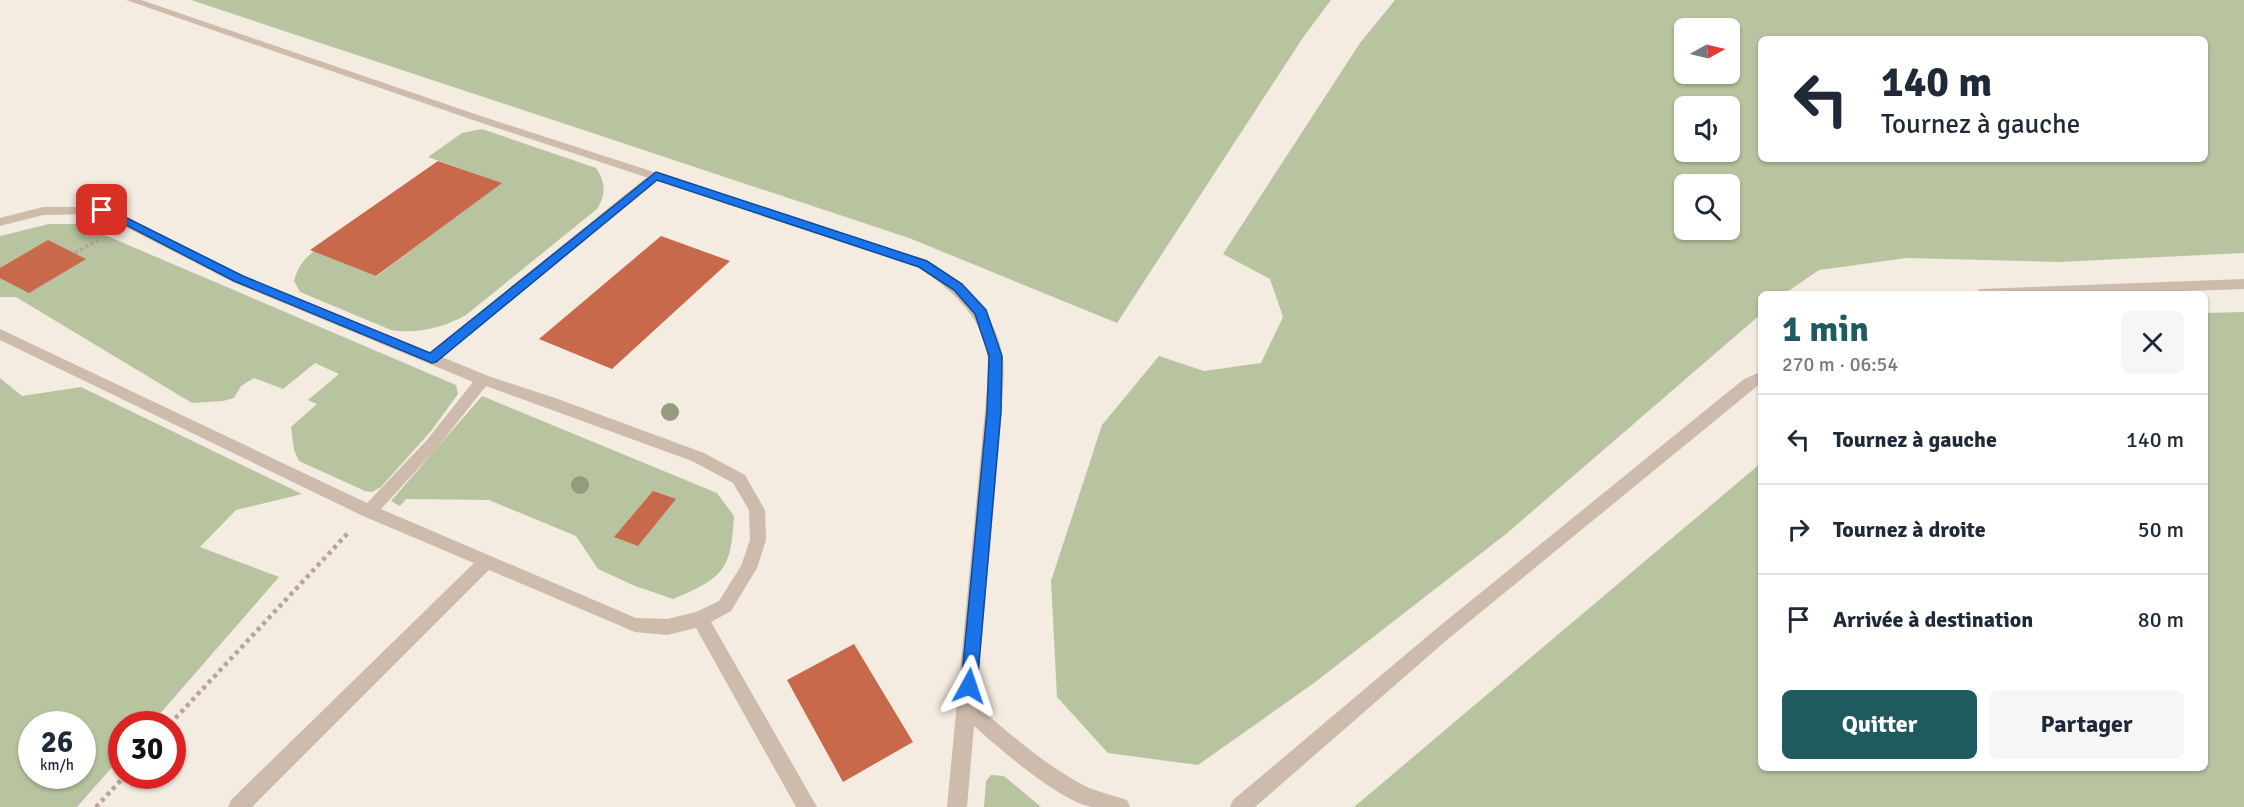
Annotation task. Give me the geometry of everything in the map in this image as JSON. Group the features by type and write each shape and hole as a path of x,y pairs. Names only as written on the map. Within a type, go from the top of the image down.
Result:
{"street":[{"path":"131,0 474,117 923,264 958,287 981,313 995,356 994,411 957,807"},
{"path":"432,358 656,176"},
{"path":"0,222 44,211 102,210 238,279 483,380 550,402 698,457 739,479 758,510 758,540 749,568 725,606 700,619 667,627 635,625 369,511 0,334"},
{"path":"2059,291 2244,284"},
{"path":"1240,807 1442,634 1749,383 1758,378"},
{"path":"369,511 432,444 483,380"},
{"path":"238,807 486,561"},
{"path":"700,619 807,807"},
{"path":"967,709 1031,763 1098,802 1120,807"}],"path":[{"path":"182,711 369,511"},
{"path":"96,807 112,789"}],"green space":[{"path":"191,0 1331,0 1304,36 1117,323 909,238"},
{"path":"1395,0 2244,0 2244,253 2059,262 1907,258 1819,270 1788,291 1758,291 1758,317 1506,534 1314,683 1198,765 1108,753 1057,697 1051,581 1102,425 1159,356 1204,371 1261,363 1283,317 1270,279 1223,254 1360,43"},
{"path":"482,129 596,168 604,188 597,209 466,315 439,327 411,331 391,330 300,292 294,281 301,264 314,251 377,276 501,183 428,157 462,133"},
{"path":"49,224 79,224 456,385 458,394 431,431 381,487 372,492 365,491 299,461 294,450 291,427 317,404 308,400 339,374 315,363 283,389 254,378 241,386 234,398 192,403 16,297 0,297 0,236"},
{"path":"2244,312 2244,807 1354,807 1758,466 1758,771 2208,771 2208,313"},
{"path":"0,378 22,396 81,387 302,494 236,510 200,547 279,577 162,711 108,711 108,772 96,785 96,711 18,711 18,789 93,789 77,807 0,807"},
{"path":"482,396 717,493 734,516 730,549 727,561 721,570 703,585 673,599 635,586 598,569 576,536 489,500 406,499 400,506 391,501"},
{"path":"991,775 1004,776 1041,807 984,807 986,781"}],"building":[{"path":"438,161 502,183 376,276 310,250"},
{"path":"661,236 730,261 612,369 539,339"},
{"path":"48,240 86,259 29,293 0,278 0,268"},
{"path":"653,491 676,499 638,546 614,537"},
{"path":"854,644 913,742 843,782 787,680"}],"route":[{"path":"102,210 238,279 432,358 656,176 923,264 958,287 981,313 995,356 994,411 969,686"}]}
